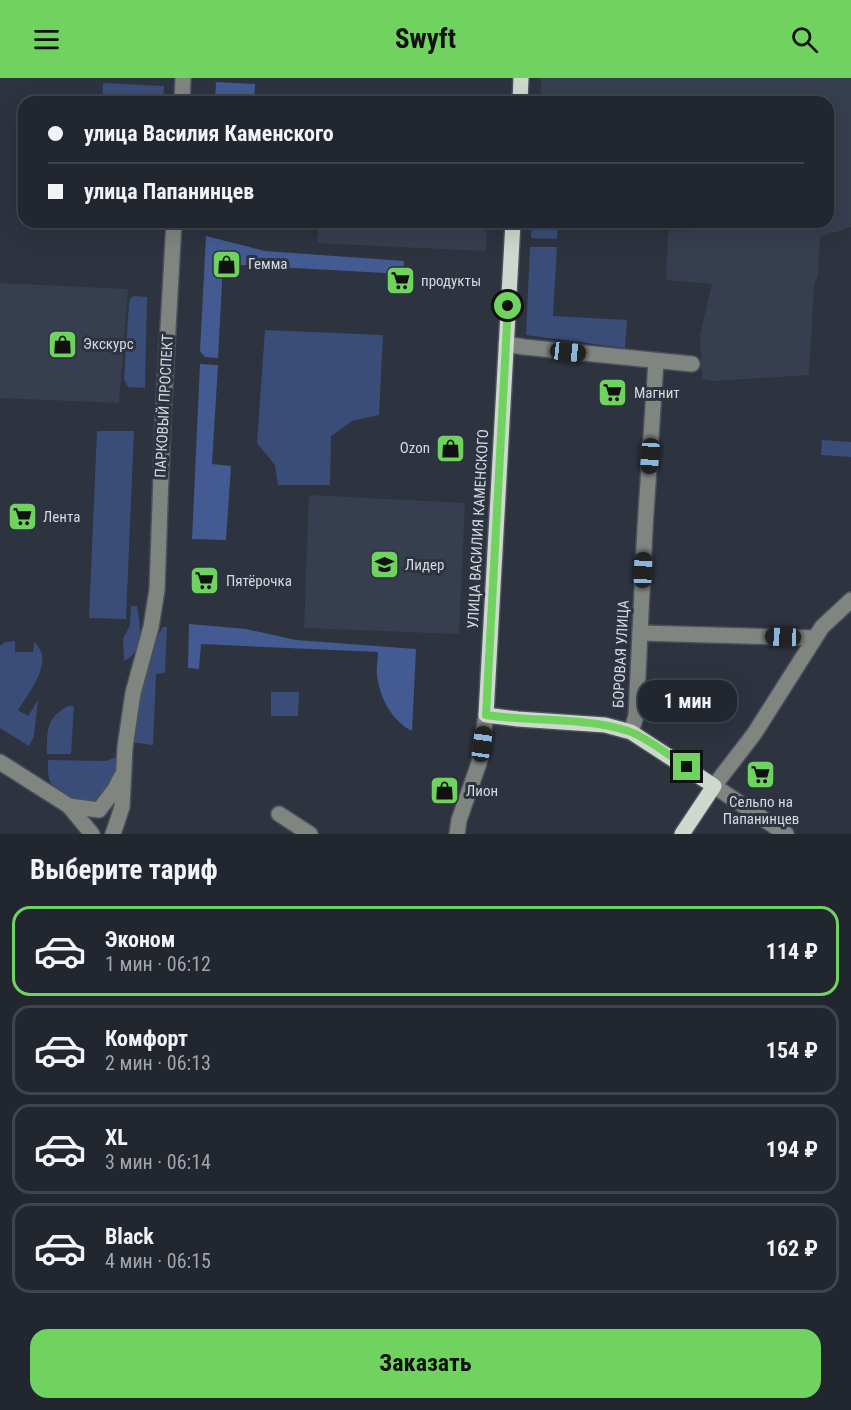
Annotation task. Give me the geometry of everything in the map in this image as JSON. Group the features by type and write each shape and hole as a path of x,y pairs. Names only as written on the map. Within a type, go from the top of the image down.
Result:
{"main road":[{"path":"520,96 521,78"},
{"name":"УЛИЦА ВАСИЛИЯ КАМЕНСКОГО","path":"486,715 513,228"},
{"path":"486,715 605,725 631,732 714,786 682,834"}],"street":[{"path":"182,96 183,78"},
{"name":"ПАРКОВЫЙ ПРОСПЕКТ","path":"116,830 122,807 123,772 133,693 151,627 157,590 163,418 174,228"},
{"path":"506,344 692,364"},
{"name":"БОРОВАЯ УЛИЦА","path":"631,732 636,716 656,361"},
{"path":"786,834 714,786 754,734 822,627 851,600"},
{"path":"640,633 814,638"},
{"name":"УЛИЦА ВАСИЛИЯ КАМЕНСКОГО","path":"457,834 459,820 479,763 486,715"},
{"path":"0,762 69,806 91,833"},
{"path":"91,833 89,819 115,789 123,772"},
{"path":"69,806 109,812 116,819 116,830"},
{"path":"279,814 310,834"}],"shaded area":[{"path":"541,78 851,78 851,227 820,237 818,276 814,284 809,375 714,381 702,379 700,335 712,284 666,280 668,231 689,230 689,228 834,228 834,96 541,96"},
{"path":"216,82 255,84 254,96 215,96"},
{"path":"103,83 164,86 163,96 102,96"},
{"path":"318,228 487,228 486,251 317,243"},
{"path":"532,228 558,228 557,239 531,238"},
{"path":"206,236 265,251 404,261 403,274 223,264 218,358 205,357 200,351"},
{"path":"530,247 557,247 553,316 627,320 625,348 526,335"},
{"name":"Экскурс","path":"0,283 128,289 119,403 0,398"},
{"path":"134,296 147,297 145,388 128,387 124,379 129,303"},
{"path":"265,330 383,335 379,415 352,421 331,436 330,485 278,485 275,465 257,443"},
{"path":"200,364 218,365 212,464 231,466 226,540 192,539"},
{"path":"97,431 134,431 126,619 89,618"},
{"path":"822,440 851,442 851,457 821,455"},
{"name":"Лидер","path":"309,495 465,503 459,634 304,628"},
{"path":"131,606 137,606 140,637 136,651 124,661 123,639 130,625"},
{"path":"189,624 246,629 296,640 416,649 412,731 393,715 384,700 377,676 378,652 201,644 199,669 188,668"},
{"path":"163,627 167,627 165,673 156,674 153,745 130,742 148,651"},
{"path":"15,641 15,652 33,652 34,642 40,649 42,658 42,667 34,686 18,710 28,716 38,700 34,736 29,746 0,728 0,646 5,642"},
{"path":"271,692 299,692 298,716 271,716"},
{"path":"68,706 74,706 71,754 47,754 49,726 55,715"},
{"path":"118,756 118,773 103,796 95,801 73,800 60,793 51,783 48,760 106,761"}],"place":[{"name":"Гемма","path":"227,264"},
{"name":"продукты","path":"400,281"},
{"name":"Экскурс","path":"62,344"},
{"name":"Магнит","path":"613,393"},
{"name":"Ozon","path":"451,448"},
{"name":"Лента","path":"22,517"},
{"name":"Лидер","path":"384,565"},
{"name":"Пятёрочка","path":"205,581"},
{"name":"Сельпо на Папанинцев","path":"761,775"},
{"name":"Лион","path":"445,791"}],"route":[{"path":"508,306 486,715 605,725 631,732 687,767"}]}
